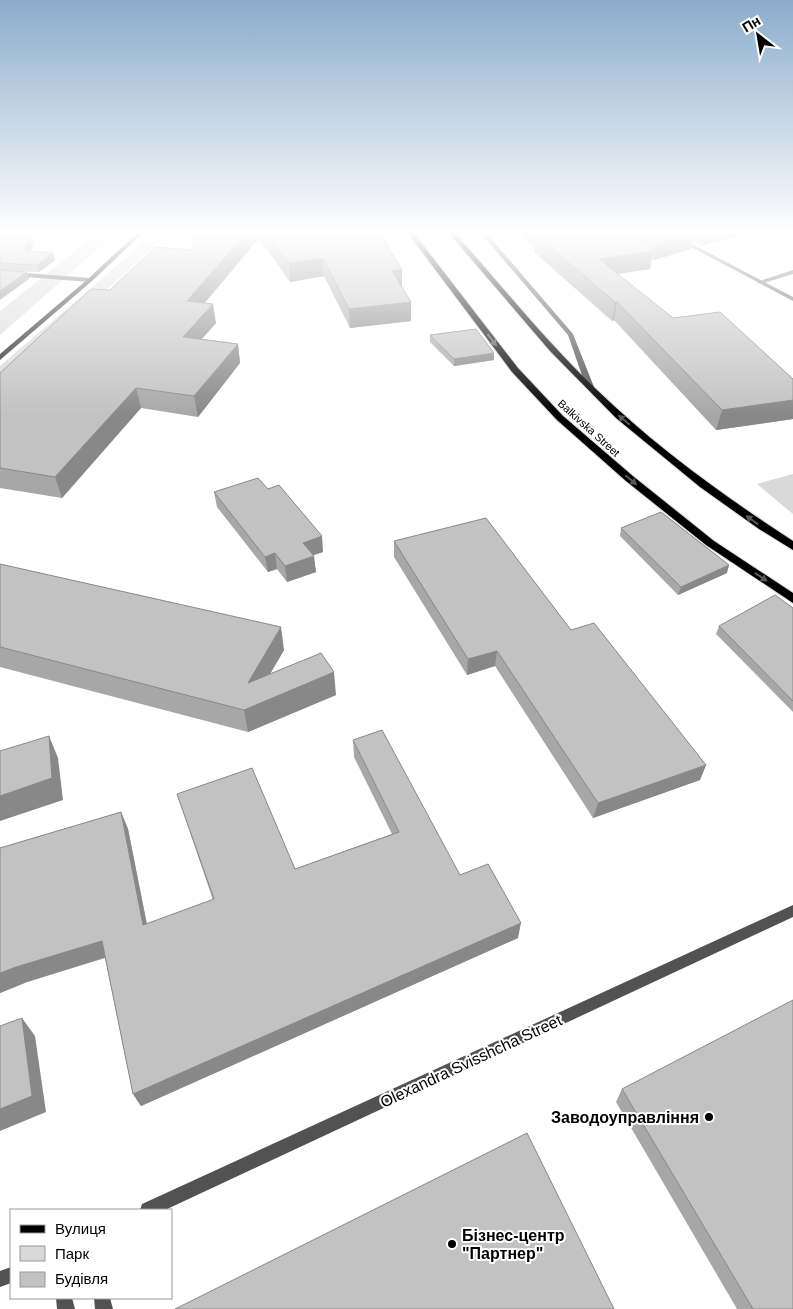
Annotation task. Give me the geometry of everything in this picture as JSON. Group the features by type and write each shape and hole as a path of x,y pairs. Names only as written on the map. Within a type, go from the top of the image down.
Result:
{"main road":[{"path":"0,358 75,293"},
{"name":"Balkivska Street","path":"456,293 515,370 560,418 630,479 710,543 793,599"},
{"path":"504,293 568,367 615,412 679,466 754,521 793,546"}],"street":[{"path":"535,293 571,335 590,387"},
{"path":"782,293 793,299"},
{"name":"Olexandra Svisshcha Street","path":"150,1209 793,912"}],"green space":[{"path":"22,293 48,293 0,335 0,311"},
{"path":"85,293 103,293 0,389 0,366"},
{"path":"793,474 793,514 757,484"}],"building":[{"path":"87,293 194,293 187,301 213,304 183,337 238,344 194,396 136,388 55,477 0,468 0,373"},
{"path":"341,293 406,293 411,302 349,309"},
{"path":"604,293 642,293 673,318 720,312 793,379 793,400 722,410"},
{"path":"476,329 494,353 454,359 430,335"},
{"path":"258,478 268,489 279,485 322,536 303,543 314,556 285,566 275,553 265,557 214,492"},
{"path":"661,512 729,565 681,587 621,528"},
{"path":"486,518 571,630 594,623 706,765 598,803 497,651 468,659 394,541"},
{"path":"0,564 281,627 248,683 321,653 334,672 244,710 0,647"},
{"path":"775,595 793,608 793,701 719,626"},
{"path":"382,730 460,875 488,864 521,923 133,1094 102,941 0,973 0,848 121,812 143,925 214,899 177,794 252,768 295,869 399,832 353,740"},
{"path":"49,736 52,778 0,796 0,751"},
{"name":"Заводоуправління","path":"793,1000 793,1309 753,1309 622,1089"},
{"path":"22,1018 32,1096 0,1109 0,1026"},
{"name":"Бізнес-центр \"Партнер\"","path":"527,1133 614,1309 175,1309"}],"place":[{"name":"Заводоуправління","path":"709,1117"},
{"name":"Бізнес-центр \"Партнер\"","path":"452,1244"}]}
